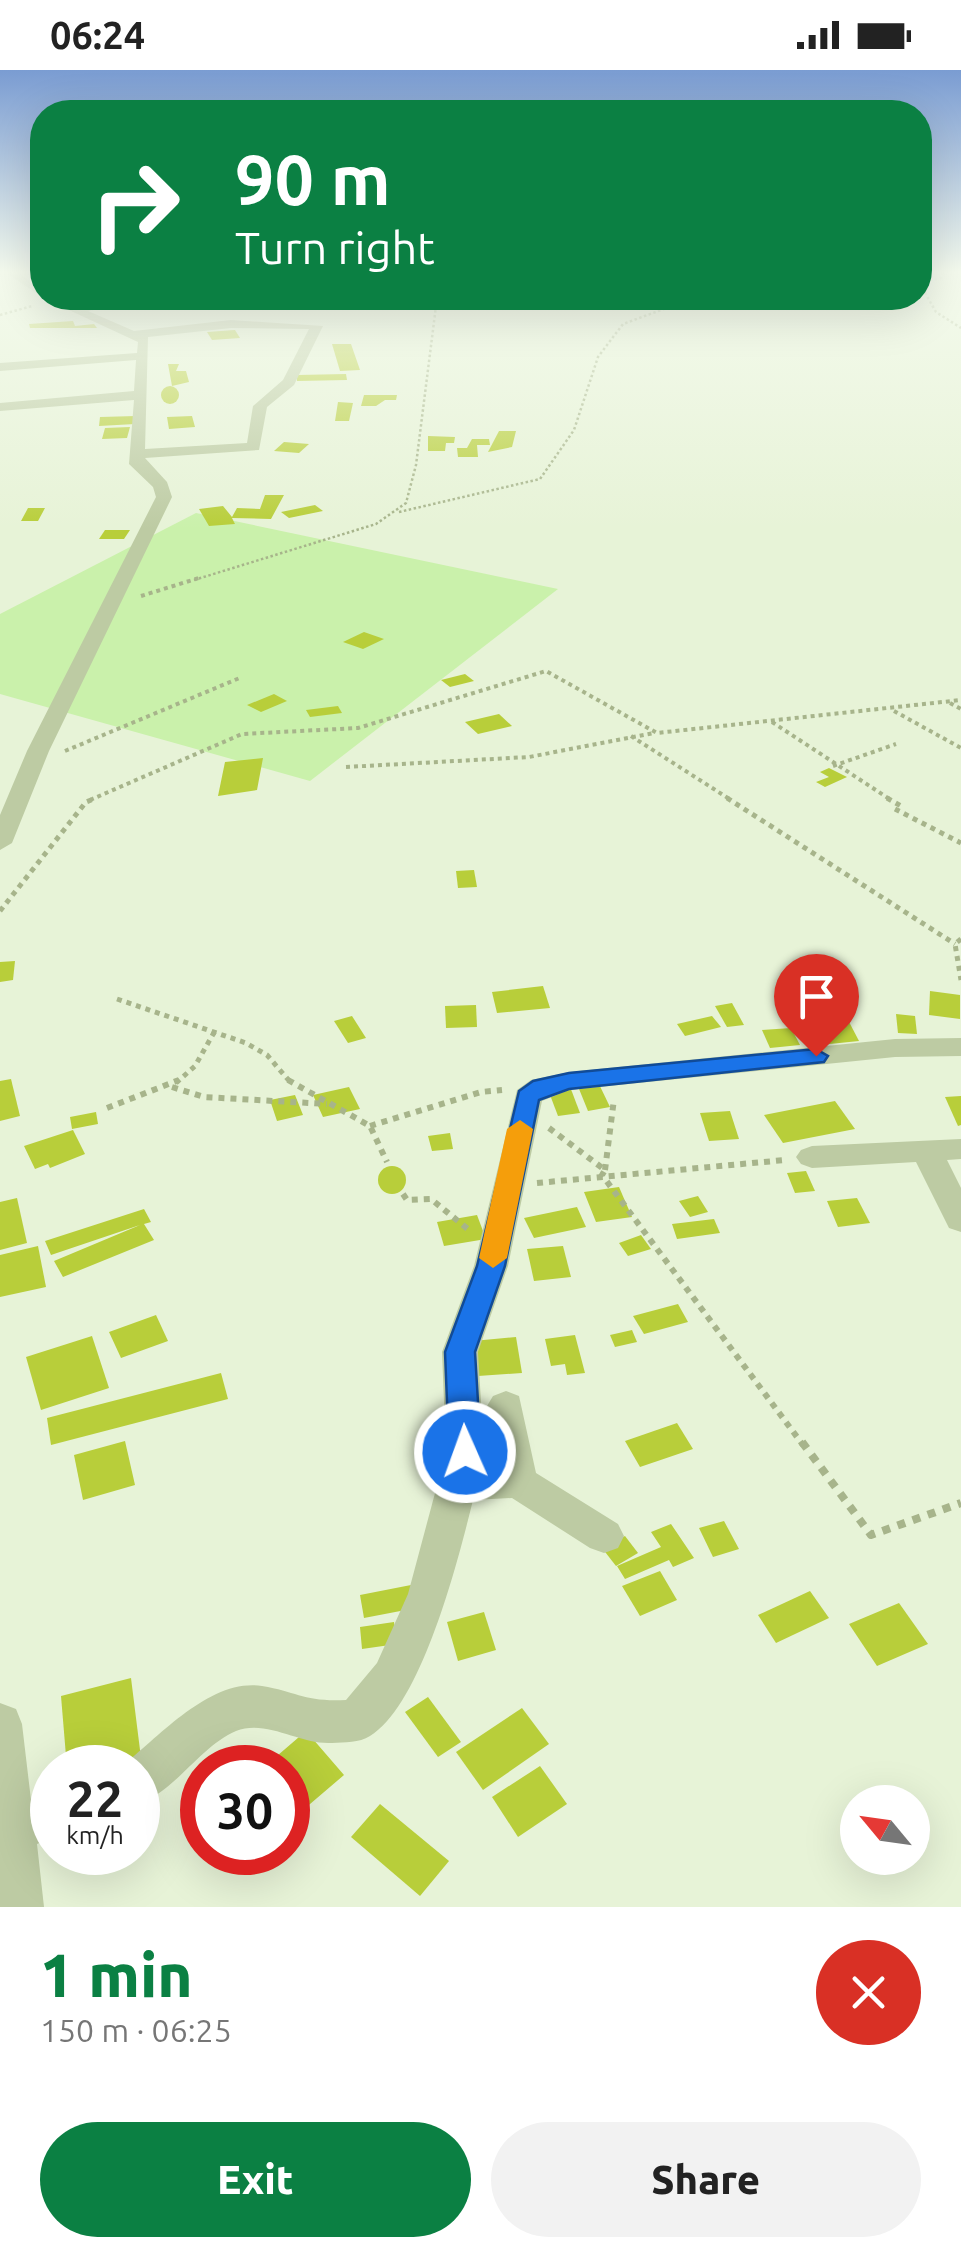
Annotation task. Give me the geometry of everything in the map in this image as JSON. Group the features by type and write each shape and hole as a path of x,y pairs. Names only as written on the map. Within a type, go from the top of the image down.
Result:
{"street":[{"path":"0,367 120,358"},
{"path":"0,843 38,752 164,498 161,485 138,464 142,358"},
{"path":"137,454 254,447 260,406 289,382 301,358"},
{"path":"0,406 140,395"},
{"path":"160,1764 223,1713 260,1706 311,1723 357,1720 392,1678 429,1594 465,1452 460,1352 491,1266 532,1098 617,1076 895,1048 961,1047"},
{"path":"812,1157 928,1154 961,1149"},
{"path":"928,1154 961,1220"},
{"path":"506,1406 518,1482"},
{"path":"457,1484 518,1482 604,1536"},
{"path":"0,1724 30,1814"},
{"path":"20,1907 30,1842"}],"path":[{"path":"396,513 406,503 416,465 429,358"},
{"path":"114,604 342,536 396,513 540,478 574,430 598,358"},
{"path":"0,910 86,802 242,734 358,728 546,671 657,733"},
{"path":"38,752 57,754 242,677"},
{"path":"346,767 529,756 631,736 961,700"},
{"path":"947,702 961,709"},
{"path":"891,710 961,748"},
{"path":"769,720 833,766 901,806 895,808 961,843"},
{"path":"631,736 958,942 961,980"},
{"path":"833,766 896,744"},
{"path":"117,999 216,1030 266,1054 286,1080 328,1104 332,1111 370,1126 480,1092 532,1098 603,1173 871,1535 961,1503"},
{"path":"107,1108 172,1087 196,1066 199,1049 216,1030"},
{"path":"603,1173 617,1076"},
{"path":"172,1087 204,1097 328,1104"},
{"path":"370,1126 387,1162"},
{"path":"509,1186 603,1173 628,1178 812,1157"},
{"path":"403,1194 407,1200 431,1199 470,1230 491,1266"}],"sand":[{"path":"196,513 558,589 310,781 0,694 0,614"}],"building":[{"path":"336,358 356,358 360,370 340,371"},
{"path":"168,364 179,364 176,371 186,371 189,382 172,386"},
{"path":"346,374 347,380 297,381 297,375"},
{"path":"170,386 179,395 170,404 161,395"},
{"path":"364,395 397,395 396,400 361,406"},
{"path":"338,402 353,403 349,421 335,421"},
{"path":"136,416 135,424 99,426 100,417"},
{"path":"192,416 195,427 169,429 167,417"},
{"path":"130,427 127,438 102,439 105,428"},
{"path":"499,431 516,431 512,447 488,452"},
{"path":"428,436 455,437 454,443 446,443 445,451 428,451"},
{"path":"472,439 489,439 490,445 477,445 478,457 458,457 457,448 467,448"},
{"path":"284,442 309,444 299,453 274,451"},
{"path":"265,495 284,495 271,519 232,518 235,524 209,526 199,509 223,506 232,517 237,508 260,509"},
{"path":"315,505 323,511 289,518 281,512"},
{"path":"28,508 45,508 38,521 21,521"},
{"path":"105,530 130,530 124,539 99,539"},
{"path":"364,632 384,639 363,649 343,642"},
{"path":"465,674 474,681 450,687 441,680"},
{"path":"274,694 287,701 261,712 247,705"},
{"path":"338,706 342,713 310,717 306,710"},
{"path":"499,714 512,726 478,734 465,722"},
{"path":"263,758 257,790 218,796 225,762"},
{"path":"829,768 847,777 825,787 816,782 829,777 820,772"},
{"path":"474,870 477,887 458,888 456,871"},
{"path":"15,961 13,980 0,982 0,962"},
{"path":"543,986 550,1008 497,1013 492,992"},
{"path":"930,991 960,995 960,1019 929,1015"},
{"path":"732,1003 744,1025 727,1027 715,1006"},
{"path":"476,1005 477,1027 446,1028 445,1006"},
{"path":"896,1014 915,1016 917,1034 898,1033"},
{"path":"352,1016 366,1038 348,1043 334,1021"},
{"path":"712,1016 721,1027 685,1036 677,1024"},
{"path":"847,1018 859,1041 810,1046 799,1023"},
{"path":"791,1028 800,1045 770,1048 762,1030"},
{"path":"11,1079 20,1116 0,1121 0,1081"},
{"path":"597,1080 610,1107 588,1111 577,1084"},
{"path":"569,1084 580,1113 558,1116 547,1087"},
{"path":"349,1087 360,1109 323,1117 313,1095"},
{"path":"295,1095 303,1115 277,1121 270,1100"},
{"path":"961,1096 961,1125 958,1126 945,1097"},
{"path":"835,1101 855,1129 783,1143 764,1115"},
{"path":"730,1111 739,1139 709,1141 700,1113"},
{"path":"96,1112 98,1124 72,1129 70,1117"},
{"path":"73,1130 85,1154 50,1168 48,1164 35,1169 24,1146"},
{"path":"450,1133 453,1149 432,1151 428,1136"},
{"path":"392,1166 402,1170 406,1180 402,1190 392,1194 382,1190 378,1180 382,1170"},
{"path":"806,1171 815,1191 795,1193 787,1173"},
{"path":"619,1187 632,1217 596,1222 584,1192"},
{"path":"698,1196 708,1212 690,1217 679,1201"},
{"path":"17,1198 27,1243 0,1250 0,1202"},
{"path":"857,1198 870,1223 838,1227 827,1201"},
{"path":"577,1207 586,1227 534,1238 524,1218"},
{"path":"144,1209 151,1222 144,1224 154,1240 63,1277 54,1261 140,1225 51,1255 45,1241"},
{"path":"477,1215 486,1239 444,1246 437,1222"},
{"path":"714,1219 720,1233 677,1239 672,1224"},
{"path":"641,1235 651,1249 628,1256 619,1243"},
{"path":"38,1246 46,1287 0,1297 0,1255"},
{"path":"563,1246 571,1277 534,1281 527,1249"},
{"path":"678,1304 688,1322 644,1334 633,1316"},
{"path":"156,1315 168,1341 121,1358 109,1332"},
{"path":"632,1330 637,1342 615,1347 610,1335"},
{"path":"575,1335 585,1373 567,1375 565,1364 551,1366 545,1339"},
{"path":"92,1336 109,1388 41,1410 26,1357"},
{"path":"516,1337 522,1373 478,1376 473,1341"},
{"path":"221,1373 228,1399 51,1445 47,1418"},
{"path":"677,1423 693,1449 640,1467 625,1441"},
{"path":"125,1441 135,1485 83,1500 74,1455"},
{"path":"724,1521 739,1549 713,1557 699,1528"},
{"path":"671,1524 694,1558 673,1567 669,1560 625,1579 617,1566 661,1547 651,1532"},
{"path":"625,1536 638,1553 616,1566 602,1548"},
{"path":"660,1571 677,1600 640,1616 622,1586"},
{"path":"411,1585 416,1608 364,1618 360,1595"},
{"path":"810,1591 829,1618 776,1643 758,1615"},
{"path":"899,1603 928,1644 877,1666 849,1624"},
{"path":"484,1612 496,1650 458,1661 447,1622"},
{"path":"394,1622 397,1644 362,1649 360,1627"},
{"path":"131,1678 139,1745 65,1745 61,1696"},
{"path":"428,1697 461,1742 438,1757 405,1712"},
{"path":"522,1708 549,1744 483,1790 456,1752"},
{"path":"306,1731 344,1775 310,1804 310,1745 290,1745"},
{"path":"540,1766 567,1804 518,1837 492,1797"},
{"path":"380,1804 449,1861 420,1896 351,1837"}],"slow traffic":[{"path":"493,1258 520,1129"}],"route":[{"path":"465,1452 460,1352 491,1266 528,1097 542,1087 569,1081 816,1056"}]}
